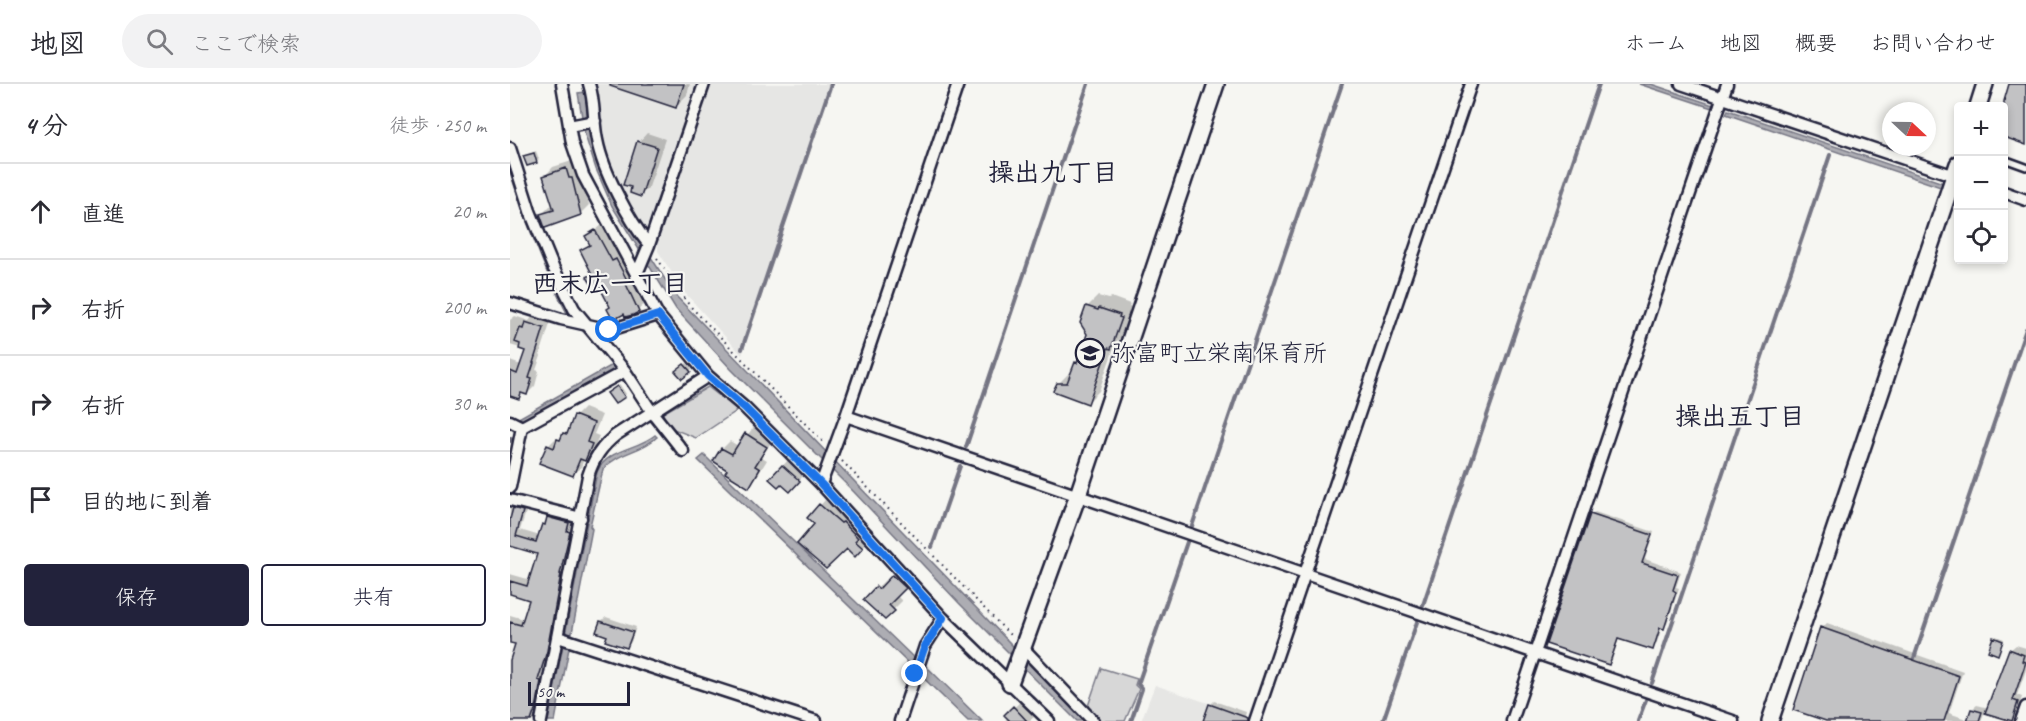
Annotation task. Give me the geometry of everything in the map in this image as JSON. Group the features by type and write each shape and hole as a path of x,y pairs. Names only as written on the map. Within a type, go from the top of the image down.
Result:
{"street":[{"path":"562,84 573,125 572,143 584,176 658,315 708,376 745,408 821,484 943,618 1049,721"},
{"path":"589,84 596,139 605,168 640,234 649,245"},
{"path":"636,276 649,245 704,84"},
{"path":"821,484 958,84"},
{"path":"1010,683 1078,495 1216,84"},
{"path":"1255,721 1471,84"},
{"path":"1681,84 1954,171"},
{"path":"1512,721 1727,84"},
{"path":"1978,102 1985,84"},
{"path":"573,125 593,122"},
{"path":"510,147 530,211 553,267 580,323 625,371 652,412 683,451"},
{"path":"1770,721 1954,180"},
{"path":"2008,193 2026,200"},
{"path":"510,303 609,330 658,315"},
{"path":"522,427 625,371"},
{"path":"542,721 588,476 597,454 603,445 616,435 708,376"},
{"path":"846,416 1733,721"},
{"path":"510,421 522,427"},
{"path":"510,488 522,427"},
{"path":"510,500 581,518"},
{"path":"900,721 925,646 943,618"},
{"path":"558,637 816,721"},
{"path":"1023,648 1093,721"},
{"path":"2021,721 2026,707"}],"lane":[{"path":"2008,160 2026,167"}],"shaded area":[{"path":"594,84 697,84 649,229 642,230 609,169 599,138 597,94"},
{"path":"710,84 833,84 742,355 684,292 658,251 658,238"},
{"path":"1639,84 1651,84 1713,105 1712,108"},
{"path":"586,92 591,131 642,243 675,295 1085,721 1077,721 959,603 854,492 731,369 676,309 612,206 596,169 585,135 578,93"},
{"path":"1728,110 1954,187 1954,192 1726,114"},
{"path":"510,158 548,265 611,357 608,360 567,313 550,280 523,212 510,172"},
{"path":"614,364 616,368 510,428 510,423"},
{"path":"708,387 736,409 735,412 696,438 666,426 663,413"},
{"path":"655,435 657,437 651,442 616,459 603,469 590,526 592,529 555,721 548,721 597,472 608,458"},
{"path":"704,455 982,721 968,721 698,460"},
{"path":"1101,668 1137,679 1135,685 1139,689 1125,721 1099,721 1087,709"},
{"path":"1155,685 1252,718 1251,721 1141,721"}],"building":[{"path":"610,84 684,84 676,108 610,86"},
{"path":"2009,84 2026,84 2026,145 2008,138 2008,102 2004,101"},
{"path":"637,141 657,147 641,197 630,193 631,187 623,185"},
{"path":"534,153 537,163 527,166 523,156"},
{"path":"566,168 569,178 572,178 581,215 545,228 540,214 554,210 543,176"},
{"path":"595,230 612,261 616,259 627,280 625,282 639,312 633,315 625,317 624,314 613,320 607,309 610,307 599,286 594,289 587,277 592,274 580,250 590,245 585,236"},
{"path":"1086,306 1120,315 1119,317 1122,318 1111,349 1108,348 1088,404 1053,391 1057,383 1067,383 1075,362 1077,363 1087,334 1080,323"},
{"path":"525,322 544,328 529,378 532,379 527,395 521,393 519,399 510,396 510,371 517,374 525,351 519,349 520,344 515,342"},
{"path":"684,364 691,372 682,379 675,371"},
{"path":"617,386 625,397 615,404 607,393"},
{"path":"574,415 594,423 587,442 592,444 585,461 580,459 573,476 539,463 547,445 554,448 557,439 560,440 563,433 567,434"},
{"path":"745,433 767,447 755,466 760,469 749,488 725,473 727,470 713,461 721,448 732,454"},
{"path":"782,465 800,481 790,492 781,484 778,487 769,479"},
{"path":"819,504 841,523 843,522 858,538 855,541 863,548 855,557 847,549 826,569 797,544 814,524 807,518"},
{"path":"513,508 523,511 516,536 536,542 547,517 569,523 567,531 570,532 560,574 547,651 538,680 541,681 537,704 531,721 510,721 510,660 515,644 510,643 510,622 521,625 529,600 510,594 510,581 527,586 537,554 510,546 510,519"},
{"path":"1590,514 1652,535 1642,563 1678,575 1673,590 1676,592 1664,629 1660,628 1653,650 1618,639 1609,665 1546,644"},
{"path":"892,575 906,588 889,605 895,611 885,620 863,600 876,586 879,589"},
{"path":"600,621 633,632 627,648 605,641 607,636 596,632"},
{"path":"1820,627 1959,676 1944,721 1826,721 1793,710"},
{"path":"1993,637 2003,641 1998,655 1988,651"},
{"path":"2009,649 2024,655 2022,661 2026,662 2013,700 2018,702 2012,721 1985,713"},
{"path":"1209,704 1248,718 1248,721 1203,721"},
{"path":"1013,706 1027,721 1010,721 1004,715"},
{"path":"1971,709 1982,712 1979,721 1967,721"}],"waterway":[{"path":"742,349 831,84"},
{"path":"966,447 1088,84"},
{"path":"1191,529 1342,84"},
{"path":"1423,605 1599,84"},
{"path":"1652,683 1830,155"},
{"path":"1912,664 2026,329"},
{"path":"932,547 960,466"},
{"path":"1131,721 1142,689 1138,684 1187,542"},
{"path":"1383,721 1418,619"},
{"path":"1638,721 1647,697"}],"place":[{"name":"弥富町立栄南保育所","path":"1090,353"}],"district":[{"name":"操出九丁目","path":"1053,172"},
{"name":"西末広一丁目","path":"610,283"},
{"name":"操出五丁目","path":"1740,416"}],"route":[{"path":"609,330 658,315 708,376 745,408 821,484 943,618 925,646 915,674"}]}
